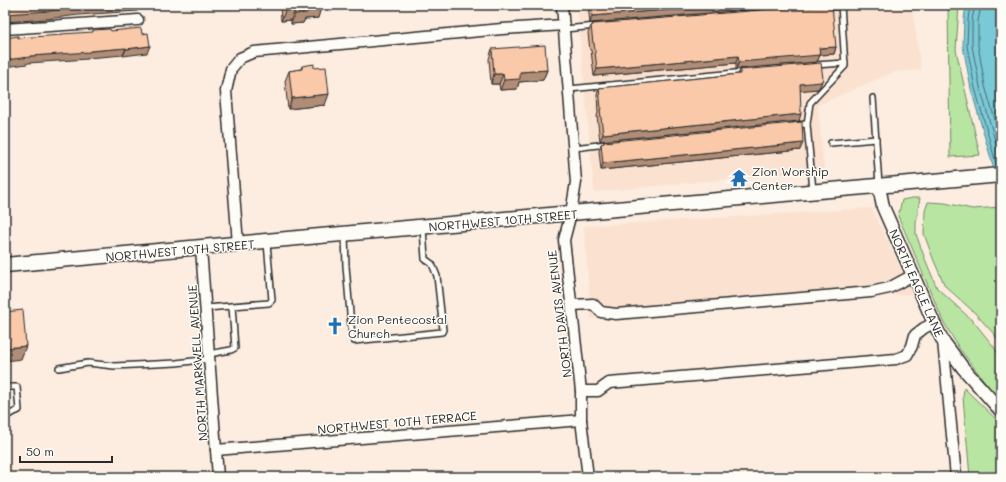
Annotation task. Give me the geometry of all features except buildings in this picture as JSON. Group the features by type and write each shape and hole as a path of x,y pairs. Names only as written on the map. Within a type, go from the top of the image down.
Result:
{"main road":[{"name":"NORTHWEST 10TH STREET","path":"5,265 1001,175"}],"street":[{"name":"NORTH DAVIS AVENUE","path":"562,5 576,182 571,213 564,240 581,391 581,420 588,477"},
{"path":"5,29 138,20"},
{"path":"238,244 226,91 231,69 240,58 254,52 502,30 564,27"},
{"name":"NORTH EAGLE LANE","path":"879,186 883,206 943,341 956,477"},
{"name":"NORTH MARKWELL AVENUE","path":"201,248 218,477"},
{"path":"572,305 593,304 601,312 616,314 863,292 889,288 913,275"},
{"path":"581,391 598,391 609,383 896,359 906,355 912,346 915,335 934,323"},
{"path":"943,341 963,368 1001,411"},
{"name":"NORTHWEST 10TH TERRACE","path":"216,450 581,420"}],"lane":[{"path":"814,192 807,124 810,103 845,66 841,6 817,8"},
{"path":"564,27 604,25"},
{"path":"806,66 845,62"},
{"path":"569,89 750,72"},
{"path":"872,98 879,186"},
{"path":"792,125 807,124"},
{"path":"831,143 876,139"},
{"path":"574,148 612,144"},
{"path":"346,234 346,266 352,337 354,340 442,332 437,276 432,264 424,259 423,227"},
{"path":"206,308 269,303 272,300 267,242"},
{"path":"59,368 88,363 114,366 176,363 231,350 235,348 232,306"},
{"path":"5,387 17,387 19,410 5,416"}],"shaded area":[{"path":"577,5 912,5 921,70 894,72 818,105 824,170 594,192"},
{"path":"872,208 913,294 591,319 584,226"}],"green space":[{"path":"948,5 959,5 956,50 980,155 950,157"},
{"path":"920,198 916,222 916,234 937,288 974,322 994,347 1001,359 1001,389 995,395 959,348 943,321 898,216 902,200"},
{"path":"928,202 945,203 972,209 1001,207 1001,344 975,313 945,286 924,234 925,211"},
{"path":"964,388 1001,424 1001,477 970,477 963,397"}],"water":[{"path":"966,5 1001,5 1001,194 971,89 963,46"}],"place":[{"name":"Zion Worship Center","path":"739,178"},
{"name":"Zion Pentecostal Church","path":"335,326"}]}
